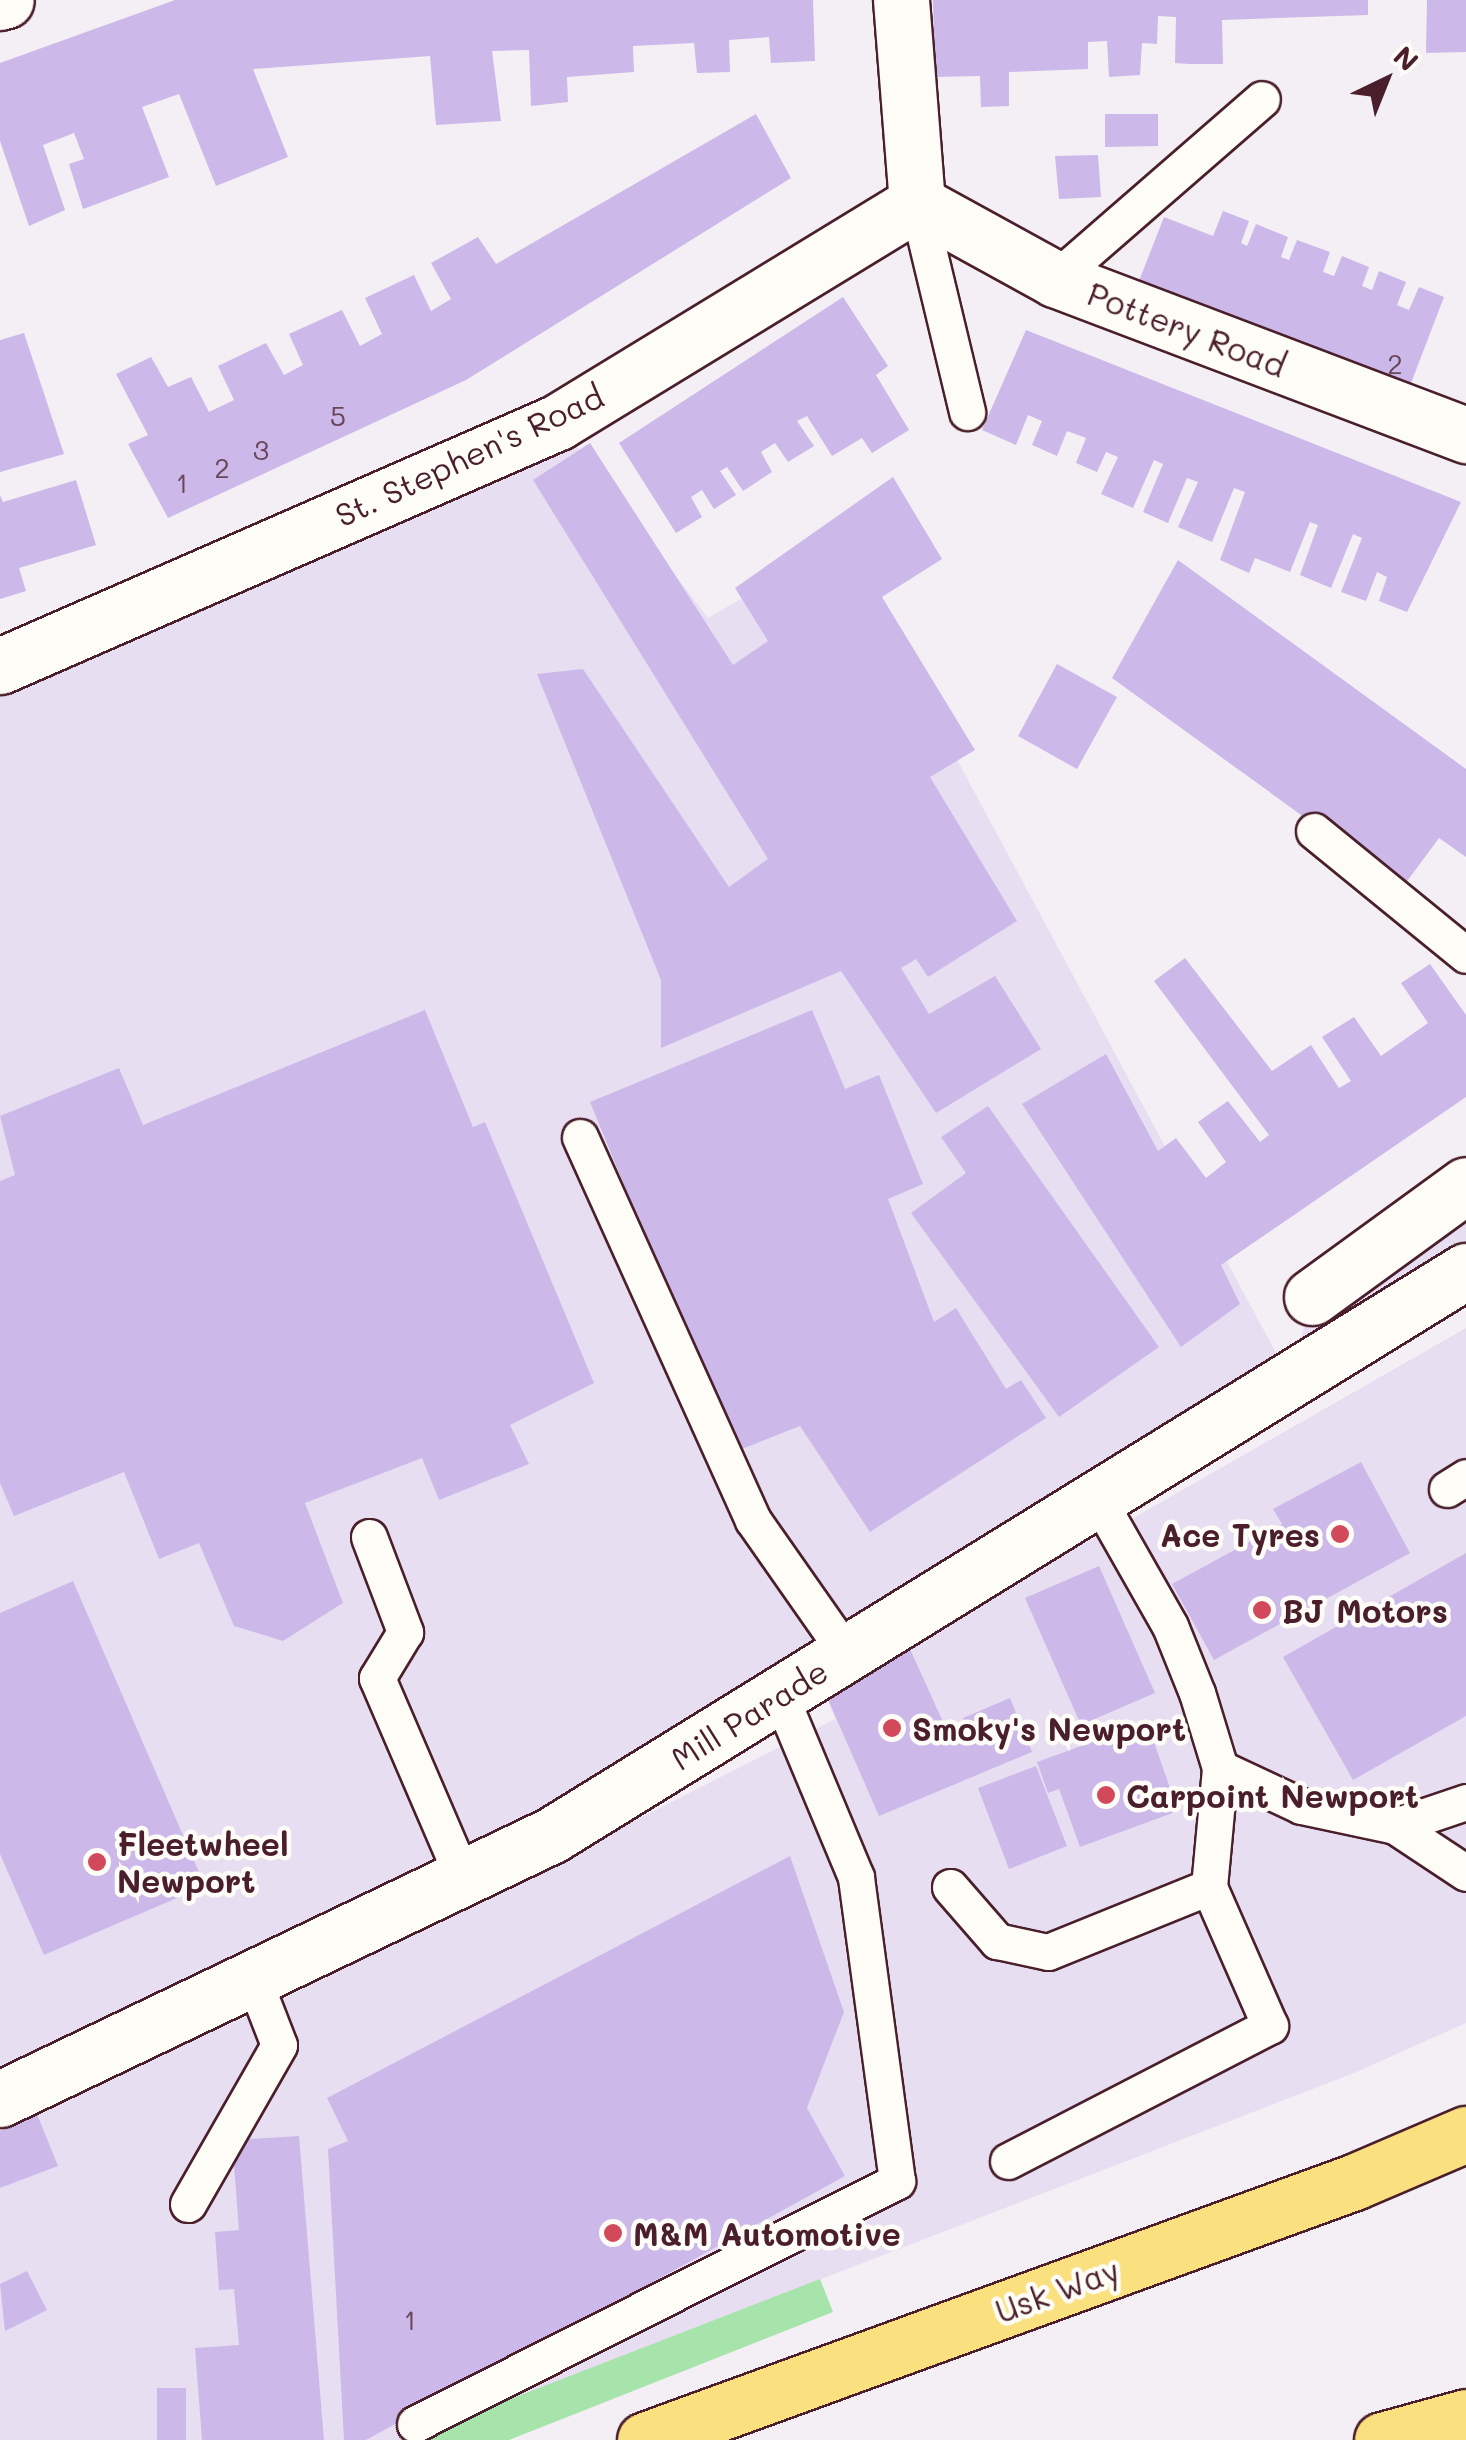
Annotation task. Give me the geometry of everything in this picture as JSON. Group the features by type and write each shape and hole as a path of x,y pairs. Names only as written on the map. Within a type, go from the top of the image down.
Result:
{"main road":[{"name":"Usk Way","path":"645,2440 1466,2134"},
{"path":"1382,2440 1466,2416"}],"street":[{"path":"901,0 917,204"},
{"name":"Pottery Road","path":"917,204 1054,279 1466,435"},
{"name":"St. Stephen's Road","path":"0,666 558,422 917,204"},
{"path":"1312,1297 1466,1185"},
{"name":"Mill Parade","path":"0,2099 552,1835 1466,1271"}],"lane":[{"path":"1054,279 1262,99"},
{"path":"917,204 967,412"},
{"path":"1314,831 1466,955"},
{"path":"580,1137 754,1520 847,1654"},
{"path":"1008,2161 1270,2026 1209,1887 1220,1768 1170,1626 1098,1500"},
{"path":"369,1537 406,1632 377,1678 462,1878"},
{"path":"415,2424 897,2181 856,1876 780,1695"},
{"path":"1220,1768 1301,1806 1395,1826 1466,1873"},
{"path":"1395,1826 1466,1802"},
{"path":"950,1887 997,1940 1048,1952 1209,1887"},
{"path":"188,2204 279,2045 253,1978"}],"shaded area":[{"path":"558,422 708,618 840,542 1290,1379 1312,1297 1466,1185 1466,1271 1291,1380 550,1818 0,2078 0,666"},
{"path":"1466,1328 1466,2023 1354,2073 405,2440 0,2440 0,2131 293,1994 835,1719 826,1695 1008,1579 1116,1528"}],"green space":[{"path":"820,2279 833,2312 509,2440 405,2440"}],"building":[{"path":"175,0 813,0 815,61 771,63 769,37 729,40 730,72 697,73 694,43 633,46 634,72 567,77 568,102 531,106 529,50 492,51 501,121 436,125 430,56 253,69 288,157 216,186 179,94 142,107 169,177 83,209 69,164 84,159 74,133 43,145 65,210 29,226 0,141 0,63"},
{"path":"933,0 1368,0 1368,15 1222,20 1223,64 1175,63 1176,17 1158,16 1157,44 1142,43 1140,75 1109,77 1107,41 1088,42 1088,69 1009,72 1009,106 981,107 980,76 935,77"},
{"path":"1427,0 1466,0 1466,52 1426,53"},
{"path":"756,114 791,178 466,380 168,518 128,444 148,435 116,374 151,357 168,387 191,377 209,412 234,400 218,366 266,343 284,375 303,365 289,334 342,310 360,346 382,334 365,298 414,275 431,311 451,299 431,263 478,237 496,264"},
{"path":"1105,114 1158,114 1158,146 1105,147"},
{"path":"1098,155 1101,197 1059,199 1055,156"},
{"path":"1223,211 1249,221 1241,243 1247,246 1256,224 1288,237 1281,257 1289,260 1297,240 1330,252 1323,272 1334,276 1342,256 1369,267 1362,286 1372,290 1379,271 1406,282 1397,305 1409,310 1419,287 1444,297 1408,391 1137,286 1164,217 1213,236"},
{"path":"843,297 888,366 876,375 909,430 872,453 862,438 832,456 807,416 797,421 814,446 788,462 775,443 761,452 772,472 743,491 727,467 720,471 736,495 714,509 702,490 691,497 702,517 676,533 619,443"},
{"path":"1026,330 1461,502 1407,612 1379,601 1387,577 1377,572 1366,601 1341,592 1362,538 1353,534 1331,588 1300,575 1318,525 1310,522 1290,572 1255,558 1249,573 1220,560 1245,492 1234,488 1212,542 1178,527 1198,482 1187,478 1168,523 1143,512 1163,464 1154,460 1133,508 1101,494 1118,457 1106,452 1097,472 1076,463 1086,438 1067,431 1057,456 1032,445 1042,421 1028,415 1016,445 982,430"},
{"path":"24,333 64,454 0,472 0,340"},
{"path":"590,443 733,665 768,641 735,588 893,477 942,559 882,597 975,750 930,777 1017,921 928,977 916,959 901,968 929,1014 995,976 1041,1049 936,1113 841,971 661,1048 661,980 537,674 583,669 729,887 768,859 533,480"},
{"path":"76,480 96,545 19,568 26,591 0,599 0,495 3,502"},
{"path":"1178,560 1466,769 1466,857 1439,838 1402,888 1112,678"},
{"path":"1057,664 1117,697 1077,769 1018,736"},
{"path":"1185,958 1272,1071 1311,1045 1339,1088 1351,1081 1322,1037 1354,1017 1381,1056 1428,1023 1401,983 1430,964 1466,1015 1466,1097 1221,1265 1240,1304 1181,1347 1022,1104 1106,1054 1158,1151 1176,1138 1206,1178 1226,1162 1198,1122 1228,1101 1260,1142 1269,1135 1154,981"},
{"path":"425,1010 473,1127 485,1122 594,1383 510,1425 529,1464 439,1500 422,1458 305,1503 343,1603 283,1641 234,1626 199,1543 159,1559 124,1472 14,1516 0,1483 0,1181 15,1175 0,1116 119,1068 143,1125"},
{"path":"812,1010 845,1089 879,1075 923,1184 888,1199 934,1322 956,1308 1006,1389 1021,1380 1046,1418 870,1532 800,1426 734,1452 590,1102"},
{"path":"988,1106 1159,1347 1059,1417 911,1213 966,1173 941,1137"},
{"path":"1361,1462 1410,1553 1214,1660 1172,1584 1282,1524 1273,1509"},
{"path":"1466,1553 1466,1716 1353,1780 1283,1657"},
{"path":"1099,1566 1155,1693 1081,1725 1025,1598"},
{"path":"73,1581 205,1886 44,1955 0,1854 0,1613"},
{"path":"905,1638 949,1735 967,1727 963,1718 1010,1698 1032,1752 879,1816 826,1695"},
{"path":"1147,1722 1178,1811 1080,1847 1059,1789 1048,1793 1037,1762"},
{"path":"1036,1766 1067,1846 1009,1869 978,1788"},
{"path":"790,1856 844,2012 807,2108 845,2176 366,2440 344,2440 328,2149 348,2141 327,2098"},
{"path":"37,2114 58,2166 0,2188 0,2131"},
{"path":"299,2136 324,2440 202,2440 195,2348 239,2345 234,2289 219,2290 215,2232 239,2230 232,2140"},
{"path":"27,2271 47,2310 5,2331 0,2284"},
{"path":"157,2388 186,2388 186,2440 157,2440"}],"place":[{"name":"Ace Tyres","path":"1340,1534"},
{"name":"BJ Motors","path":"1262,1610"},
{"name":"Smoky's Newport","path":"892,1728"},
{"name":"Carpoint Newport","path":"1106,1795"},
{"name":"Fleetwheel Newport","path":"97,1862"},
{"name":"M&M Automotive","path":"613,2233"}]}
